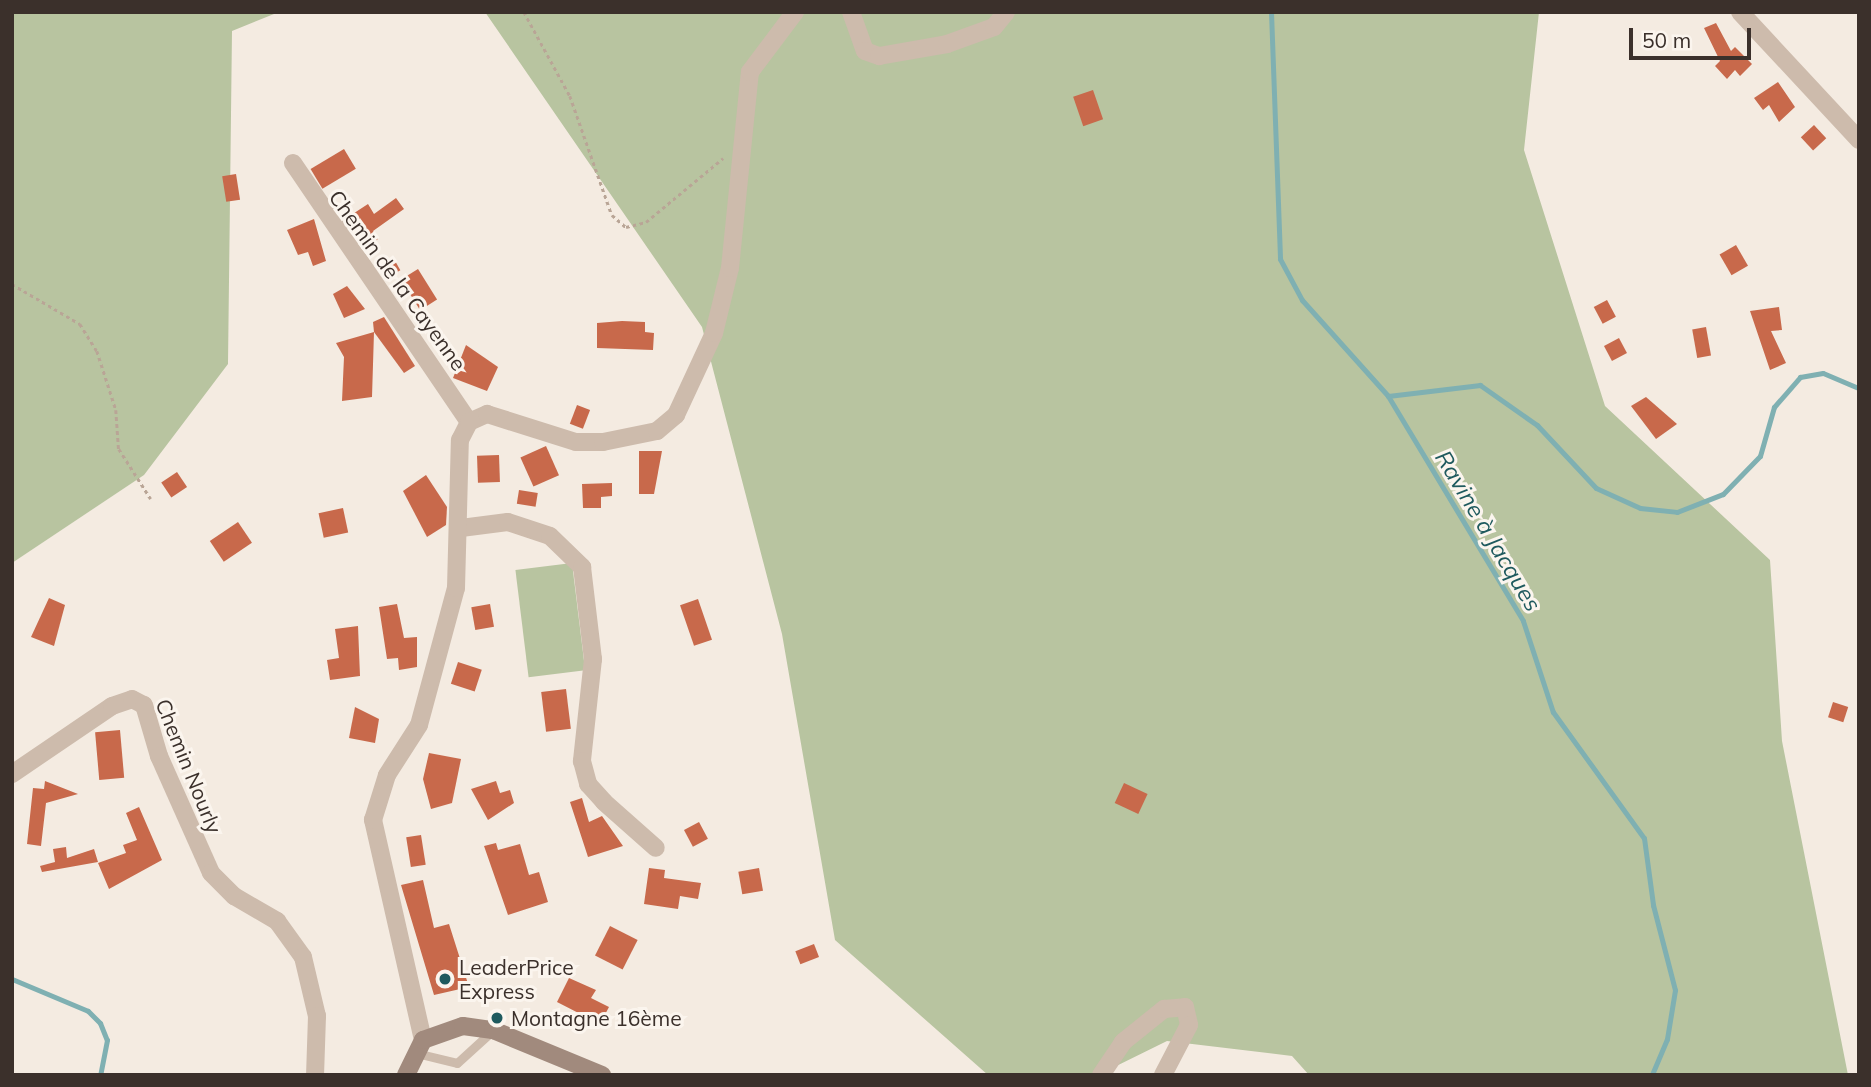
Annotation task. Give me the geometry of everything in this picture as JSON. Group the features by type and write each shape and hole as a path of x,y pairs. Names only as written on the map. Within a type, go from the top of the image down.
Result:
{"main road":[{"path":"414,1061 463,1026 493,1030 602,1075"}],"street":[{"path":"414,1061 373,820 387,775 419,725 461,565 456,457 469,422 487,414 507,416 576,442 603,442 657,431 676,415 714,334 730,268 738,150 750,72 794,12"},
{"path":"851,12 865,51 879,56 947,44 994,27 1006,12"},
{"path":"1740,12 1859,140"},
{"name":"Chemin de la Cayenne","path":"293,163 469,422"},
{"path":"461,528 508,522 550,536 582,567 593,659 582,761 596,793 656,848"},
{"name":"Chemin Nourly","path":"12,774 112,706 132,699 144,705 159,756 211,873 234,896 277,920 303,957 317,1016 315,1075"},
{"path":"1101,1075 1123,1042 1164,1009 1185,1007 1189,1025 1163,1075"}],"lane":[{"path":"414,1061 457,1063 493,1030"}],"path":[{"path":"524,12 570,96 608,206 626,227 646,222 738,150"},
{"path":"12,284 80,324 97,351 116,410 118,449 150,499"}],"green space":[{"path":"12,12 279,12 232,31 228,364 144,475 12,563"},
{"path":"485,12 1539,12 1524,150 1605,406 1770,560 1782,741 1848,1075 1309,1075 1292,1056 1167,1041 1098,1075 988,1075 835,940 782,634 702,327"},
{"path":"572,563 585,670 529,677 515,570"}],"building":[{"path":"1716,23 1731,51 1735,47 1752,64 1740,76 1735,70 1727,79 1715,66 1720,61 1704,28"},
{"path":"1778,82 1795,107 1779,122 1769,105 1763,110 1754,98"},
{"path":"1093,90 1103,119 1083,126 1073,97"},
{"path":"1814,125 1826,138 1813,150 1801,137"},
{"path":"344,149 356,169 322,189 311,169"},
{"path":"236,174 240,200 226,202 222,176"},
{"path":"396,198 404,209 373,231 378,239 365,248 345,219 368,204 374,214"},
{"path":"314,219 326,261 313,266 308,252 298,255 287,230"},
{"path":"1736,245 1748,266 1732,275 1720,254"},
{"path":"394,259 400,270 386,278 380,267"},
{"path":"418,269 437,300 420,310 401,280"},
{"path":"347,286 365,309 344,318 333,294"},
{"path":"1607,300 1616,317 1603,324 1594,307"},
{"path":"1779,307 1782,330 1771,331 1786,363 1770,370 1750,311"},
{"path":"384,317 415,366 404,373 374,332 373,322"},
{"path":"645,322 645,332 654,333 653,350 597,348 597,323"},
{"path":"1706,327 1711,356 1697,358 1692,329"},
{"path":"374,332 372,397 342,401 344,357 336,343"},
{"path":"1619,338 1627,353 1612,361 1604,346"},
{"path":"466,345 498,367 487,391 453,378"},
{"path":"1646,397 1677,424 1656,439 1631,406"},
{"path":"577,405 590,410 583,429 570,424"},
{"path":"546,446 559,475 533,487 520,457"},
{"path":"639,451 662,451 654,494 639,494"},
{"path":"499,455 500,482 478,483 477,456"},
{"path":"177,472 187,487 171,498 161,483"},
{"path":"426,475 447,507 446,525 427,537 403,491"},
{"path":"612,483 612,496 601,497 601,508 583,508 582,484"},
{"path":"519,490 538,493 536,507 517,504"},
{"path":"343,508 348,532 324,538 319,513"},
{"path":"238,522 252,543 224,562 210,541"},
{"path":"49,598 65,605 54,646 31,637"},
{"path":"698,599 712,640 694,646 680,605"},
{"path":"397,604 404,638 417,637 417,667 399,670 398,658 387,659 379,607"},
{"path":"490,604 494,627 475,630 471,607"},
{"path":"358,626 360,676 330,680 327,660 339,658 335,629"},
{"path":"458,662 482,670 475,692 451,684"},
{"path":"566,689 571,729 546,732 541,692"},
{"path":"1833,702 1848,707 1843,722 1828,717"},
{"path":"355,707 379,719 375,743 349,738"},
{"path":"120,730 124,778 99,780 95,732"},
{"path":"429,753 461,759 452,803 431,809 423,779"},
{"path":"45,781 78,794 46,803 41,846 27,844 33,788 44,789"},
{"path":"496,781 500,793 510,790 514,803 488,820 471,789"},
{"path":"1124,783 1148,794 1138,814 1115,803"},
{"path":"582,798 589,822 602,816 623,846 588,857 570,802"},
{"path":"139,807 162,860 109,889 98,863 126,853 123,845 137,840 126,813"},
{"path":"699,822 708,839 693,847 684,830"},
{"path":"421,835 426,865 411,867 406,837"},
{"path":"496,843 498,850 520,844 529,875 539,872 548,902 508,915 484,846"},
{"path":"66,847 67,858 94,849 98,862 42,872 40,866 55,862 53,849"},
{"path":"649,868 665,870 664,878 701,883 698,899 680,896 678,909 644,904"},
{"path":"759,868 763,891 742,894 738,872"},
{"path":"423,880 434,928 449,924 469,987 434,995 401,885"},
{"path":"610,926 638,940 623,969 595,955"},
{"path":"814,944 819,957 800,964 795,951"},
{"path":"569,978 596,990 591,998 609,1007 600,1024 557,1002"}],"waterway":[{"name":"Ravine à Jacques","path":"1271,12 1280,259 1302,300 1388,396 1523,621 1553,712 1644,838 1653,905 1675,990 1667,1039 1652,1075"},
{"path":"1388,396 1480,385 1537,425 1596,488 1640,508 1677,512 1723,494 1760,456 1774,407 1800,377 1823,373 1859,388"},
{"path":"12,979 88,1011 100,1023 107,1040 100,1075"}],"place":[{"name":"LeaderPrice Express","path":"445,979"},
{"name":"Montagne 16ème","path":"497,1018"}]}
